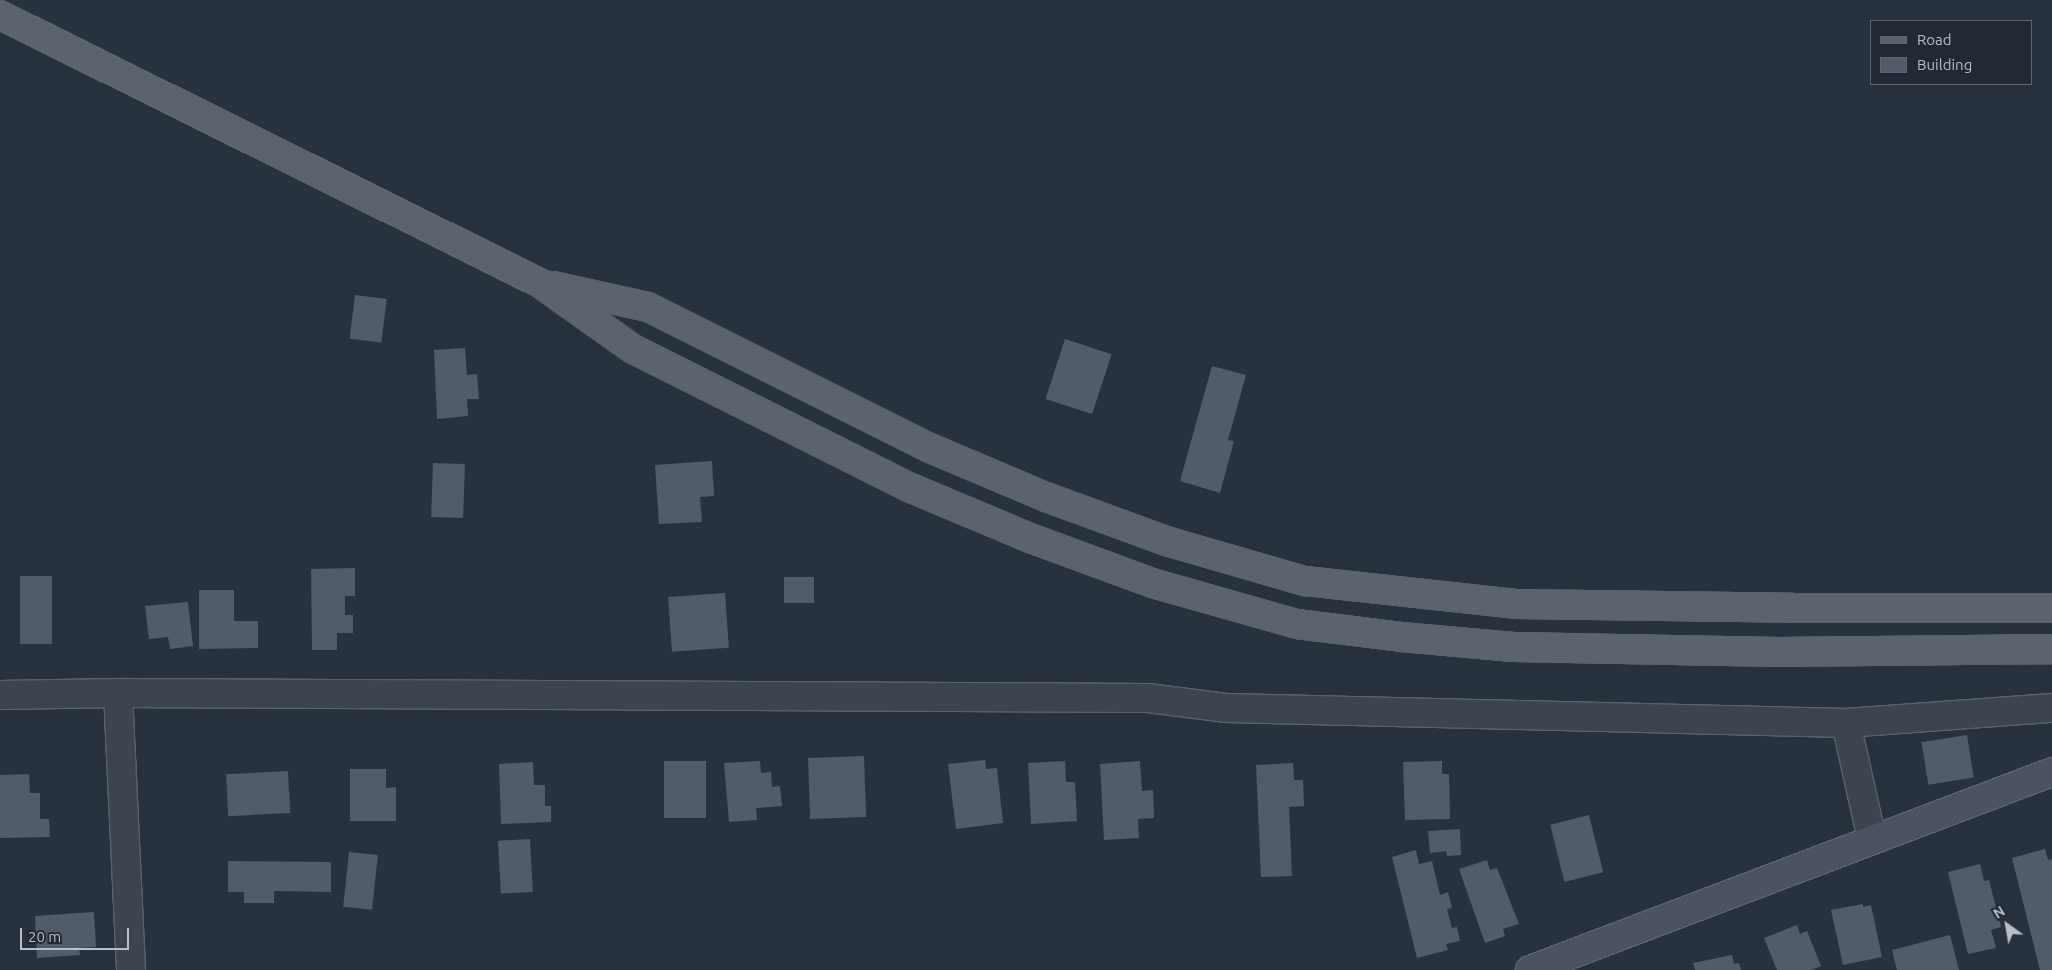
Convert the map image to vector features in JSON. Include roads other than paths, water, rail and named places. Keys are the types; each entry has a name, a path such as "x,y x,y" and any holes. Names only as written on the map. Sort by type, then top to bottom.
{"main road":[{"path":"0,14 540,283 633,349 911,488 1030,538 1152,583 1297,624 1401,637 1514,647 1780,652 2052,648"},
{"path":"540,283 648,307 930,448 1046,497 1166,541 1305,581 1516,604 1792,608 2052,608"}],"street":[{"path":"118,692 131,970"},
{"path":"0,695 118,692 1148,698 1227,708 1846,723 2052,708"},
{"path":"1846,723 1872,839"},
{"path":"1530,970 2052,772"}]}
